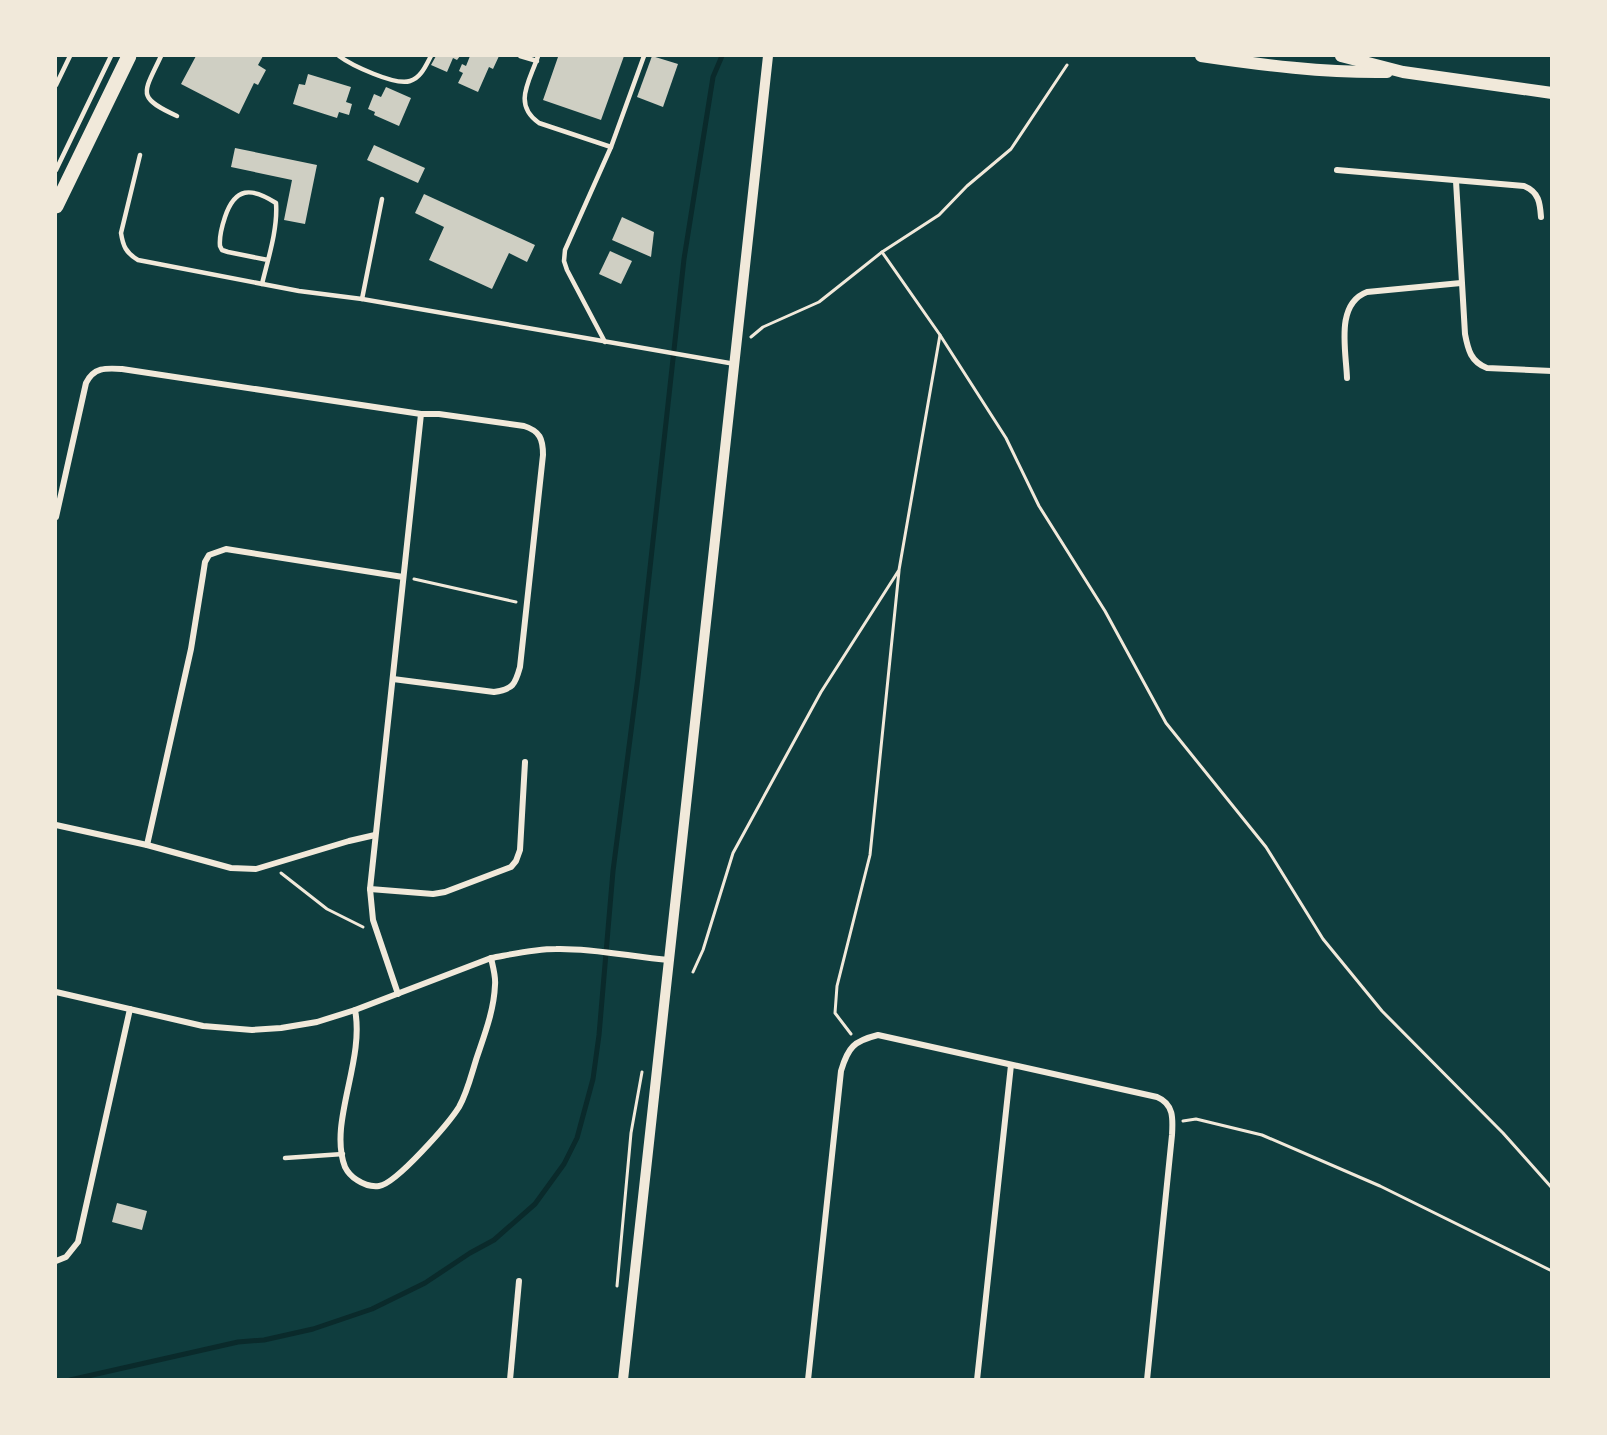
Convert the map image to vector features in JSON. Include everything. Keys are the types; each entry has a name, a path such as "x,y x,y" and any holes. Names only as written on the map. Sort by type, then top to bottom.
{"main road":[{"path":"56,206 129,56"},
{"path":"1201,56 1352,72 1403,72"},
{"path":"1341,56 1403,72 1551,93"},
{"path":"1519,88 1551,84"}],"street":[{"path":"623,1380 768,56"},
{"path":"1337,170 1456,182 1524,186 1535,193 1539,201 1541,217"},
{"path":"1456,182 1461,283 1467,346 1472,357 1479,365 1497,369 1551,371"},
{"path":"1347,378 1345,317 1354,299 1367,292 1461,283"},
{"path":"56,517 86,383 90,375 99,369 122,369 421,414 439,414 533,428 543,442 543,455 520,667 516,682 506,690 494,692 393,679"},
{"path":"398,994 377,932 371,908 370,889 421,414"},
{"path":"147,844 192,649 204,568 209,555 226,549 403,577"},
{"path":"370,889 433,894 445,892 511,867 520,850 525,762"},
{"path":"56,825 147,844 231,868 255,870 375,835"},
{"path":"56,992 203,1026 252,1030 317,1022 355,1010 491,958 541,949 581,950 669,960"},
{"path":"355,1010 358,1038 343,1114 342,1154 345,1167 351,1176 369,1185 380,1186 400,1174 459,1106 468,1086 491,1013 495,982 491,958"},
{"path":"56,1261 66,1257 78,1242 130,1010"},
{"path":"808,1380 841,1071 846,1055 857,1042 878,1035 1157,1096 1169,1105 1172,1122 1146,1380"},
{"path":"977,1380 1011,1065"},
{"path":"510,1380 519,1281"}],"lane":[{"path":"56,85 70,56"},
{"path":"56,170 111,56"},
{"path":"161,56 147,89 147,96 151,103 177,116"},
{"path":"339,56 347,62 400,82 410,81 419,76 431,56"},
{"path":"520,56 538,58 524,98 525,107 530,116 540,123 611,147"},
{"path":"605,342 564,261 566,250 611,147 644,56"},
{"path":"140,154 121,233 128,255 138,260 299,291 362,299 690,358 735,364"},
{"path":"262,284 268,260 277,212 276,203 259,195 243,193 236,196 229,203 220,246 222,250 228,252 268,260"},
{"path":"362,299 382,199"},
{"path":"285,1158 342,1154"}],"path":[{"path":"750,338 763,327 819,302 882,252 939,215 967,186 1011,149 1066,65"},
{"path":"882,252 940,335 1006,438 1039,506 1105,611 1166,723 1266,847 1323,939 1382,1011 1503,1133 1551,1188"},
{"path":"857,1042 835,1014 837,986 870,855 899,570 940,335"},
{"path":"693,972 703,950 733,853 821,692 899,570"},
{"path":"403,577 526,604"},
{"path":"270,866 327,909 366,929 377,932"},
{"path":"617,1286 631,1133 643,1063"},
{"path":"1172,1122 1196,1119 1262,1135 1380,1186 1551,1271"}],"building":[{"path":"196,56 263,56 258,65 266,70 258,85 254,83 239,114 181,84"},
{"path":"436,56 460,56 457,60 453,58 447,72 431,65"},
{"path":"470,56 499,56 493,69 489,67 478,92 458,83 463,73 459,71 462,64 466,66"},
{"path":"554,56 624,56 601,120 543,100 558,57"},
{"path":"652,56 678,64 663,107 637,97"},
{"path":"308,74 351,87 346,102 352,104 349,115 339,112 337,118 293,104 299,84 305,85"},
{"path":"386,87 411,98 399,126 374,115 375,112 368,109 374,94 381,97"},
{"path":"374,145 425,168 418,183 367,160"},
{"path":"235,148 317,165 305,224 284,220 292,180 231,167"},
{"path":"424,194 535,245 527,262 509,253 492,289 429,260 444,227 415,213"},
{"path":"622,217 654,232 651,257 612,240"},
{"path":"610,251 632,261 621,284 599,274"},
{"path":"117,1203 147,1211 142,1230 112,1222"}],"waterway":[{"path":"70,1380 238,1342 264,1340 313,1329 372,1309 425,1283 494,1240 535,1204 564,1164 577,1138 593,1079 599,1035 613,871 638,677 684,259 713,77 722,56"}]}
